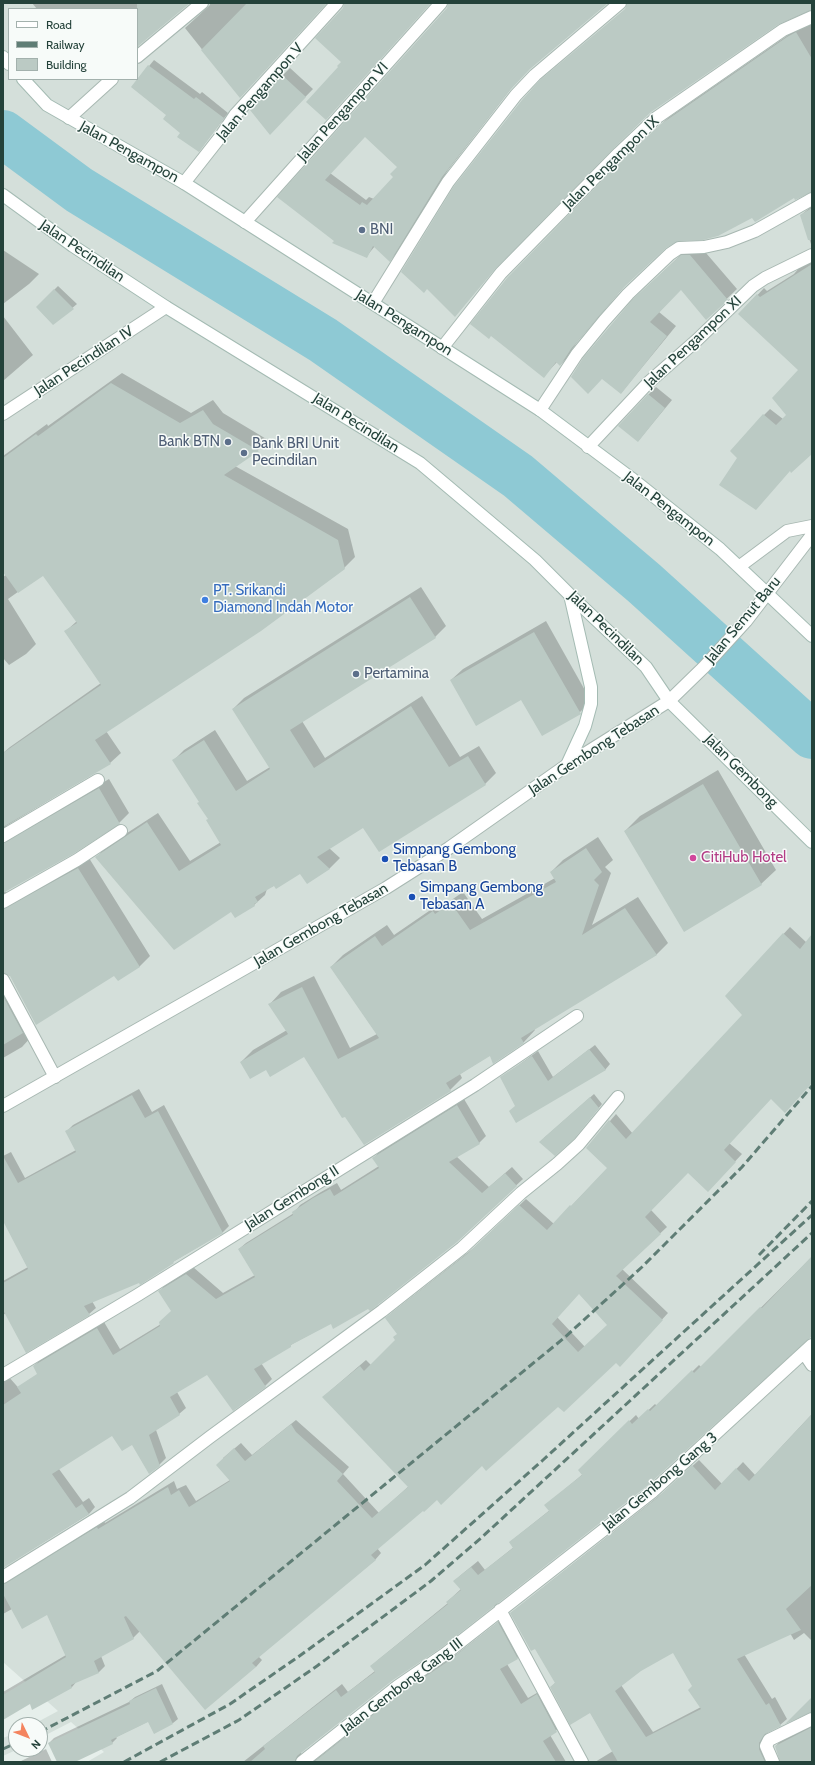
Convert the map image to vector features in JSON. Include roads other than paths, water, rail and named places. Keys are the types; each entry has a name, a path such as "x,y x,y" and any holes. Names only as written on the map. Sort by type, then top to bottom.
{"street":[{"path":"138,56 202,3"},
{"name":"Jalan Pengampon V","path":"184,183 221,136 235,115 337,3"},
{"name":"Jalan Pengampon VI","path":"245,222 441,3"},
{"path":"372,304 448,182 512,99 535,75 620,3"},
{"name":"Jalan Pengampon IX","path":"442,348 501,273 656,118 783,30 812,17"},
{"name":"Jalan Pengampon","path":"24,80 47,105 184,183 540,410 643,488 720,549 768,593"},
{"path":"68,118 111,80"},
{"name":"Jalan Pecindilan","path":"3,195 73,246 166,308 420,463 535,560 646,667 669,701"},
{"path":"540,410 577,354 604,321 628,294 670,254 678,248 704,247 727,242 755,231 812,199"},
{"name":"Jalan Pengampon XI","path":"588,447 649,382 697,340 753,286 770,275 812,255"},
{"name":"Jalan Pecindilan IV","path":"3,414 166,308"},
{"path":"740,566 787,531 812,526"},
{"name":"Jalan Semut Baru","path":"669,701 704,667 746,621 812,535"},
{"path":"768,593 812,636"},
{"path":"567,765 585,726 591,704 591,686 570,595"},
{"name":"Jalan Gembong Tebasan","path":"3,1106 386,888 449,848 567,765 669,701"},
{"name":"Jalan Gembong","path":"669,701 812,842"},
{"path":"3,836 98,780"},
{"path":"3,902 77,860 121,830"},
{"path":"3,980 55,1077"},
{"name":"Jalan Gembong II","path":"3,1375 136,1296 475,1085 577,1016"},
{"path":"3,1576 130,1498 395,1301 462,1248 521,1193 579,1144 618,1097"},
{"path":"808,1349 812,1365"},
{"name":"Jalan Gembong Gang 3","path":"500,1610 652,1492 808,1349"},
{"path":"500,1610 582,1762"},
{"name":"Jalan Gembong Gang III","path":"302,1762 398,1686 446,1654 500,1610"},
{"path":"774,1762 766,1746 769,1740 812,1719"}],"waterway":[{"path":"3,134 79,190 323,340 518,476 644,583 812,735"}],"railway":[{"path":"48,1728 157,1671 564,1338 642,1267 742,1167 812,1086"},
{"path":"759,1255 812,1201"},
{"path":"124,1762 230,1704 425,1565 543,1460 812,1215"},
{"path":"160,1762 239,1720 317,1666 431,1581 481,1538 812,1233"},
{"path":"3,1749 8,1747"}],"place":[{"name":"BNI","path":"362,230"},
{"name":"Bank BTN","path":"228,442"},
{"name":"Bank BRI Unit Pecindilan","path":"244,453"},
{"name":"PT. Srikandi Diamond Indah Motor","path":"205,600"},
{"name":"Pertamina","path":"356,674"},
{"name":"CitiHub Hotel","path":"693,858"},
{"name":"Simpang Gembong Tebasan B","path":"385,859"},
{"name":"Simpang Gembong Tebasan A","path":"412,897"}]}
